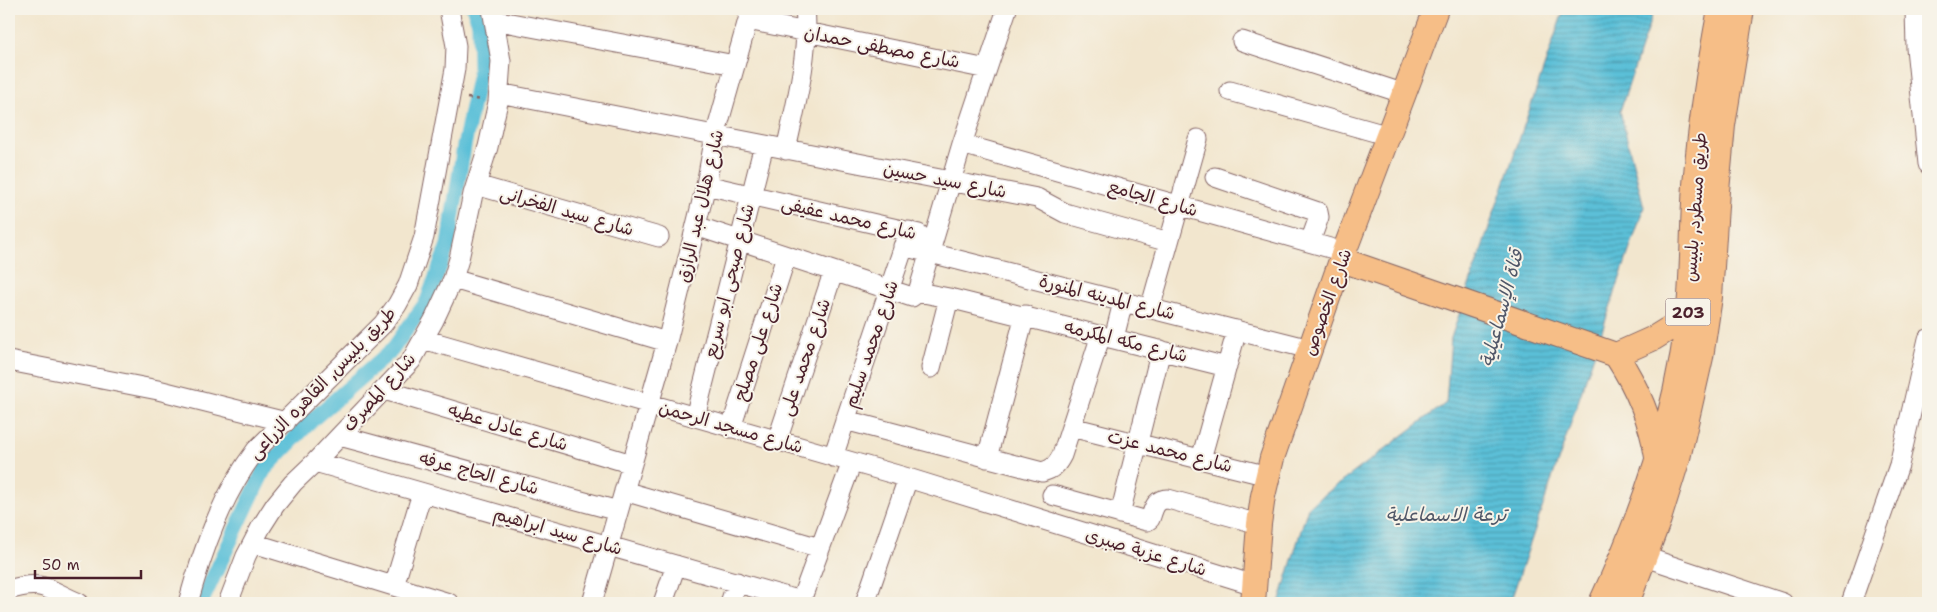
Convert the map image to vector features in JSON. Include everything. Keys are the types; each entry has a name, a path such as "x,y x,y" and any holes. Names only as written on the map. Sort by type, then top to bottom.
{"main road":[{"name":"شارع الخصوص","path":"1254,594 1259,524 1268,476 1282,427 1343,256 1436,9"},
{"name":"طريق مسطرد, بلبيس","path":"1601,603 1636,523 1657,462 1673,404 1688,317 1695,187 1701,122 1720,9"},
{"name":"طريق مسطرد, بلبيس","path":"1627,603 1645,557 1678,458 1701,357 1710,298 1723,125 1742,9"},
{"path":"1343,256 1374,272 1615,354 1640,395 1652,431 1657,462"},
{"path":"1615,354 1654,338 1688,317"}],"street":[{"name":"طريق بلبيس, القاهره الزراعى","path":"188,603 211,532 243,467 256,450 383,324 397,305 408,285 424,237 455,69 456,46 449,9"},
{"path":"786,150 798,92 805,32 805,9"},
{"path":"916,294 962,144 1007,9"},
{"path":"1915,9 1916,48 1928,164"},
{"path":"493,14 735,66"},
{"name":"شارع المصرف","path":"228,603 260,527 293,483 411,361 434,320 453,279 476,184 488,147 492,96 501,61 493,14"},
{"name":"شارع مصطفى حمدان","path":"749,14 805,32 987,69"},
{"name":"شارع هلال عبد الرازق","path":"592,603 667,342 706,185 715,136 749,14"},
{"path":"1242,41 1405,94"},
{"path":"1230,91 1389,136"},
{"path":"492,96 715,136"},
{"name":"شارع سيد حسين","path":"715,136 952,180 1037,198 1065,213 1169,242"},
{"path":"1150,308 1198,139"},
{"name":"شارع الجامع","path":"962,144 1310,242 1343,256"},
{"name":"شارع صبحى ابو سريع","path":"695,417 764,145"},
{"path":"1215,177 1318,212 1319,217 1310,242"},
{"name":"شارع سيد الفخرانى","path":"476,184 659,237"},
{"name":"شارع محمد عفيفى","path":"706,185 932,245"},
{"name":"شارع مكه المكرمه","path":"696,226 889,290 949,298 1227,367"},
{"name":"شارع محمد سليم","path":"833,457 906,239"},
{"name":"شارع المدينه المنورة","path":"932,245 1123,302 1310,349"},
{"name":"شارع على مصلح","path":"731,428 786,257"},
{"name":"شارع محمد على","path":"777,441 833,273"},
{"path":"453,279 667,342"},
{"path":"931,368 949,298"},
{"path":"845,420 1042,472 1054,468 1062,456 1071,427 1123,302"},
{"path":"987,458 1025,316"},
{"path":"1201,459 1237,330"},
{"name":"شارع مسجد الرحمن","path":"423,339 908,478 1038,518"},
{"path":"1851,603 1899,465 1928,343"},
{"path":"1120,514 1161,350"},
{"path":"9,361 158,390 286,422"},
{"name":"شارع عادل عطيه","path":"384,390 632,464"},
{"name":"شارع محمد عزت","path":"1071,427 1268,476"},
{"name":"شارع الحاج عرفه","path":"340,436 618,511"},
{"name":"شارع سيد ابراهيم","path":"315,462 800,602"},
{"path":"800,602 852,462"},
{"path":"865,603 908,478"},
{"path":"624,492 820,548"},
{"path":"394,586 422,493"},
{"path":"1052,495 1149,520 1156,503 1159,500 1168,499 1259,524"},
{"name":"شارع عزبة صبرى","path":"1038,518 1254,594"},
{"path":"253,543 450,603"},
{"path":"1645,557 1783,603"},
{"path":"663,603 676,565"},
{"path":"730,603 736,582"},
{"path":"9,590 26,584 36,584 79,603"}],"path":[{"path":"465,98 492,96"}],"water":[{"name":"ترعة الاسماعلية","path":"1564,9 1654,9 1620,111 1644,207 1510,603 1279,603 1308,507 1446,403 1451,338"}],"waterway":[{"path":"201,603 264,470 313,419 392,350 427,301 448,245 464,146 480,68 479,23 474,9"}],"water label":[{"name":"قناة الإسماعيلية","path":"1501,308"}]}
